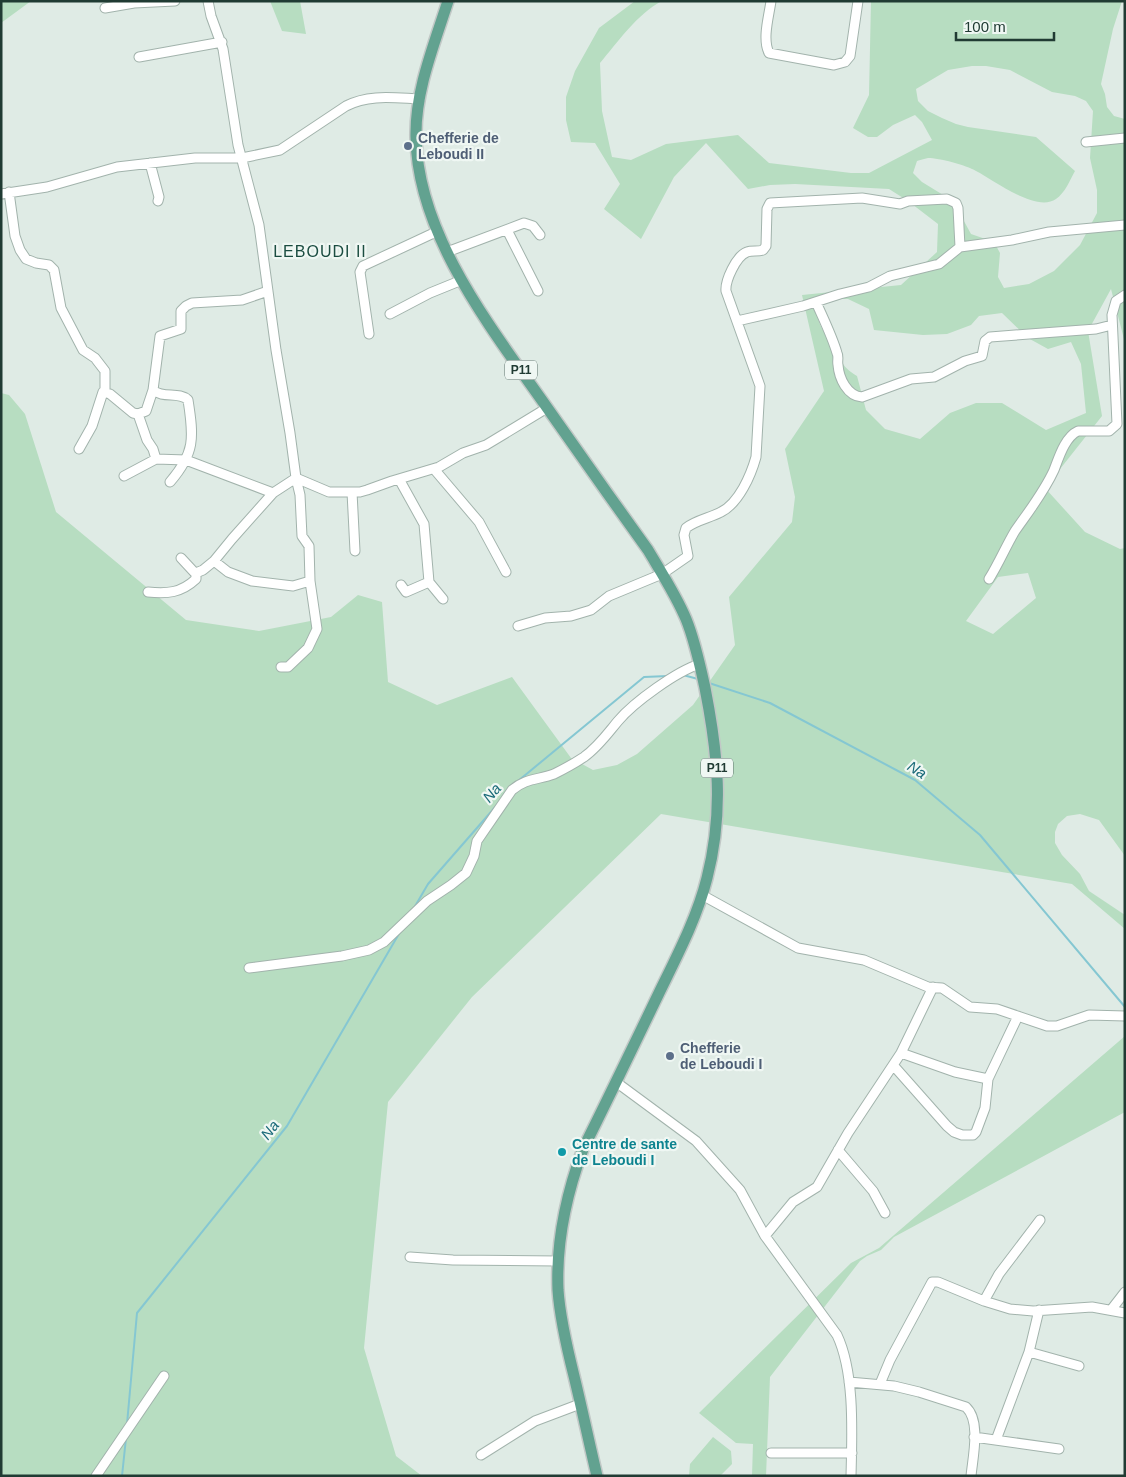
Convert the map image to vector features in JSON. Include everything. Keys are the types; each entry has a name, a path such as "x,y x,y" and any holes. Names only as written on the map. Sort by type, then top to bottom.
{"main road":[{"name":"P11","path":"448,1 430,56 420,99 416,138 418,162 424,188 438,231 447,252 480,311 648,550 686,618 700,664 715,752 719,801 711,860 702,895 684,940 583,1149 565,1204 558,1261 560,1316 597,1476"}],"street":[{"path":"105,8 134,3 175,1"},
{"path":"208,1 211,16 222,42 238,145 259,225 296,478 300,494 302,536 309,546 310,581 317,629 308,648 288,666 281,667"},
{"path":"772,1 766,46 769,53 834,65 845,62 850,56 858,1"},
{"path":"139,57 222,42"},
{"path":"79,449 92,426 99,402 105,391 105,371 95,358 83,350 61,308 54,270 49,265 26,259 20,250 5,193 35,190 100,171 150,163 195,158 242,158 280,150 357,100 375,98 420,99"},
{"path":"1086,142 1125,138"},
{"path":"150,163 159,197 158,201"},
{"path":"518,626 545,618 571,616 591,610 609,596 662,574 688,556 684,535 686,528 728,508 737,497 753,467 756,457 760,386 726,291 726,281 740,257 746,252 760,251 766,246 767,209 770,203 862,198 900,204 908,201 947,199 956,203 958,208 960,247"},
{"path":"447,252 524,223 529,223 540,235"},
{"path":"737,321 816,302 869,287 890,276 939,264 960,247 1012,240 1049,232 1125,225"},
{"path":"507,230 538,291"},
{"path":"369,334 360,272 363,266 438,231"},
{"path":"390,314 430,293 462,280"},
{"path":"105,391 133,413 138,414 146,411 153,390 160,336 181,329 181,311 186,306 192,303 242,300 268,291"},
{"path":"989,579 1014,533 1046,488 1063,447 1074,433 1109,431 1116,424 1113,307 1116,301 1125,294"},
{"path":"816,302 838,353 838,368 845,387 856,397 862,397 911,379 934,377 965,361 982,356 984,341 990,337 1096,329 1112,325"},
{"path":"153,390 164,395 183,396 188,400 192,445 186,460 170,482"},
{"path":"296,478 324,491 352,492 368,490 434,469 463,453 486,445 547,408"},
{"path":"138,414 146,440 153,449 156,459"},
{"path":"124,476 156,459 186,460 274,493"},
{"path":"434,469 479,522 506,572"},
{"path":"196,573 214,562 232,539 274,493 296,478"},
{"path":"398,479 424,524 429,582 443,598"},
{"path":"352,492 354,551"},
{"path":"148,592 166,594 188,587 196,579 196,573 181,558"},
{"path":"214,562 228,572 252,581 294,586 310,581"},
{"path":"401,585 406,592 429,582"},
{"path":"249,968 342,956 369,950 384,942 427,901 456,882 466,872 474,856 477,841 516,786 528,780 554,774 584,757 634,706 671,678 687,668 700,664"},
{"path":"702,895 798,948 864,960 928,987 942,988 966,1006 997,1008 1047,1026 1089,1014 1125,1016"},
{"path":"766,1236 793,1202 817,1187 838,1150 901,1053 933,987"},
{"path":"893,1065 947,1126 954,1132 962,1135 973,1135 976,1132 985,1108 988,1080 1018,1016"},
{"path":"901,1053 954,1072 988,1080"},
{"path":"616,1082 696,1140 740,1190 766,1236 837,1335 844,1350 849,1382 851,1476"},
{"path":"838,1150 873,1191 885,1213"},
{"path":"984,1301 999,1274 1040,1220"},
{"path":"410,1257 453,1260 558,1261"},
{"path":"880,1384 890,1360 930,1282 938,1282 984,1301 1010,1309 1039,1310 1082,1307 1125,1313"},
{"path":"1111,1310 1125,1292"},
{"path":"996,1440 1029,1352 1039,1310"},
{"path":"1029,1352 1079,1366"},
{"path":"96,1476 164,1376"},
{"path":"849,1382 894,1386 966,1407 974,1418 971,1476"},
{"path":"481,1455 535,1420 580,1404"},
{"path":"974,1437 1059,1449"},
{"path":"771,1453 852,1453"}],"green space":[{"path":"1,1 31,1 1,23"},
{"path":"270,1 300,1 306,34 282,31"},
{"path":"635,1 662,1 653,6 636,21 600,63 602,111 612,157 631,160 666,144 738,135 769,163 851,173 869,173 932,140 922,122 915,115 893,125 877,137 868,137 853,128 869,95 871,1 1122,1 1113,29 1101,84 1107,107 1114,116 1125,119 1125,343 1111,289 1088,331 1102,416 1045,488 1085,532 1120,549 1125,548 1125,856 1099,820 1080,814 1067,816 1058,824 1055,832 1055,843 1062,855 1080,874 1089,891 1125,915 1125,929 1072,884 661,814 472,997 388,1102 364,1348 396,1456 422,1476 1,1476 1,393 9,395 25,414 56,512 186,620 259,631 331,617 358,595 382,602 388,682 437,705 512,677 571,758 593,770 617,765 637,754 693,705 735,645 729,597 792,522 795,497 785,449 824,391 802,295 901,285 937,252 938,224 889,189 795,184 770,185 748,189 706,143 674,177 641,239 604,209 620,184 595,143 571,142 566,120 566,97 575,71 599,28","holes":["972,66 1010,70 1052,92 1075,96 1086,101 1093,111 1090,158 1097,190 1097,213 1080,245 1054,271 1029,284 1004,288 998,277 1000,253 994,242 971,234 953,201 922,182 913,173 917,161 928,158 959,164 972,169 1015,194 1038,202 1048,202 1056,199 1069,182 1075,171 1036,137 956,124 928,111 918,101 916,89 948,70","824,299 848,299 869,309 874,330 923,335 947,334 971,325 979,316 1002,313 1028,338 1048,349 1071,342 1081,364 1086,413 1046,430 1002,403 976,403 950,413 920,439 885,429 866,410 857,376 843,364 821,327 816,302","1028,573 1036,598 993,634 966,621 998,577"]},
{"path":"1125,1036 1125,1112 894,1237 881,1250 860,1261 770,1377 766,1476 752,1476 753,1444 736,1443 699,1413 851,1263 879,1248"},
{"path":"713,1437 731,1451 732,1464 720,1476 689,1476 690,1464"}],"waterway":[{"name":"Na","path":"683,675 698,679"},
{"name":"Na","path":"518,781 644,677 668,676"},
{"name":"Na","path":"709,683 770,703 915,780 980,835 1125,1007"},
{"name":"Na","path":"414,908 428,884 497,805"},
{"name":"Na","path":"127,1424 137,1313 287,1126 400,932"},
{"name":"Na","path":"122,1476 126,1438"}],"place":[{"name":"Chefferie de Leboudi II","path":"408,146"},
{"name":"Chefferie de Leboudi I","path":"670,1056"},
{"name":"Centre de sante de Leboudi I","path":"562,1152"}],"district":[{"name":"LEBOUDI II","path":"320,251"}]}
